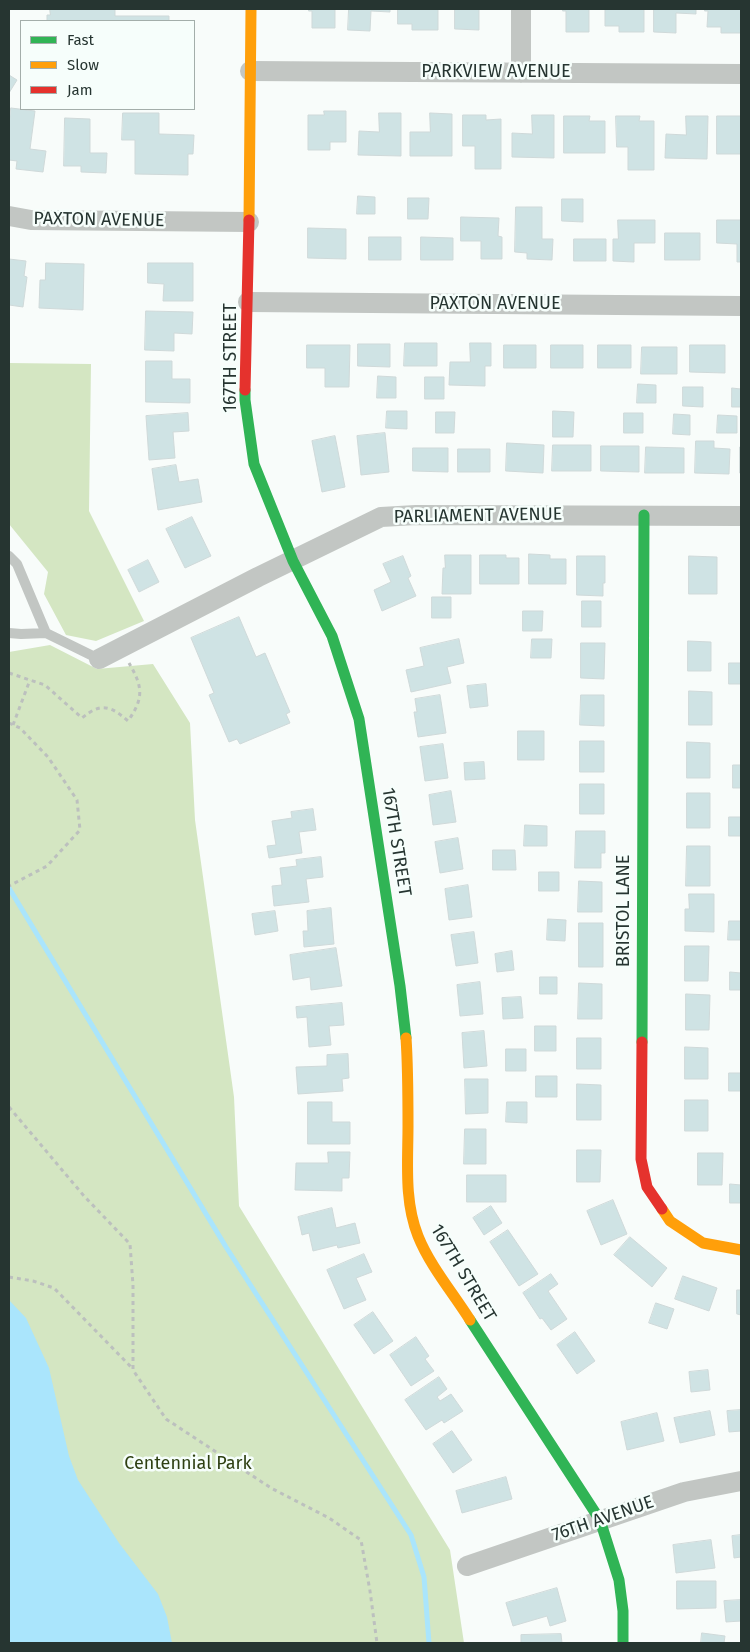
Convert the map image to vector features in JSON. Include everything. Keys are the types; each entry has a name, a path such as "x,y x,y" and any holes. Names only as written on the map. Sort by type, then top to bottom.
{"street":[{"name":"167TH STREET","path":"251,9 245,400 254,464 293,561 332,636 359,719 400,986 405,1031 408,1088 407,1172 411,1214 418,1236 431,1260 600,1520 614,1556 620,1584 624,1609 623,1643"},
{"path":"521,9 521,73"},
{"name":"PARKVIEW AVENUE","path":"250,71 741,74"},
{"name":"PAXTON AVENUE","path":"9,216 31,220 249,222"},
{"name":"PAXTON AVENUE","path":"248,302 741,306"},
{"name":"PARLIAMENT AVENUE","path":"100,659 250,581 381,517 416,515 741,516"},
{"name":"BRISTOL LANE","path":"644,515 641,1159 646,1187 670,1221 703,1243 741,1250"},
{"name":"76TH AVENUE","path":"467,1566 684,1492 741,1481"}],"lane":[{"path":"9,556 17,564 46,633"},
{"path":"9,633 46,633 100,659"}],"path":[{"path":"9,673 45,685 82,718 93,709 104,707 118,712 128,721 138,708 140,699 137,679 127,659"},
{"path":"13,725 30,680"},
{"path":"9,723 20,728 48,757 77,800 80,830 47,866 9,886"},
{"path":"9,1107 84,1196 130,1244 133,1286 133,1370"},
{"path":"9,1277 33,1281 54,1288 133,1370 166,1420 271,1488 329,1518 361,1540 370,1591 376,1643"}],"green space":[{"path":"9,363 91,364 89,511 144,621 96,641 66,635 44,594 48,572 9,524"},
{"name":"Centennial Park","path":"50,645 97,669 153,664 190,723 195,820 234,1097 239,1206 450,1550 464,1643 9,1643 9,652"}],"water":[{"path":"9,1300 26,1318 49,1368 69,1456 78,1480 119,1543 158,1594 167,1617 172,1643 9,1643"}],"building":[{"path":"50,9 115,9 115,16 169,16 169,20 47,20 47,15 50,15"},
{"path":"309,9 335,9 335,28 312,28 312,11 309,11"},
{"path":"349,9 390,9 390,12 371,11 370,31 348,30"},
{"path":"398,9 438,9 438,30 412,30 412,24 398,24"},
{"path":"455,9 479,9 479,30 455,29"},
{"path":"563,9 589,9 589,32 566,32 566,11 563,11"},
{"path":"605,9 644,9 644,32 619,32 619,26 605,26"},
{"path":"654,9 696,9 696,14 676,13 676,33 654,32"},
{"path":"705,9 741,9 741,33 721,33 721,27 707,27 708,11 705,11"},
{"path":"9,75 17,80 9,93"},
{"path":"11,108 35,111 30,149 46,151 43,172 16,169 17,161 9,160"},
{"path":"324,111 346,111 346,142 330,142 330,150 308,150 308,115 324,115"},
{"path":"123,113 159,113 159,134 194,135 193,154 188,154 188,175 135,174 135,140 122,140"},
{"path":"379,113 401,113 401,156 358,155 359,131 379,132"},
{"path":"430,113 452,114 452,156 410,156 410,132 430,132"},
{"path":"463,115 486,115 486,120 501,119 501,169 475,169 475,146 463,146"},
{"path":"532,115 554,115 554,158 512,157 512,133 532,134"},
{"path":"564,116 590,116 589,121 605,121 605,153 564,153"},
{"path":"616,116 640,116 639,121 654,121 654,170 628,170 628,147 617,147"},
{"path":"686,116 708,116 707,159 665,158 666,134 686,135"},
{"path":"717,116 741,116 741,154 717,154"},
{"path":"65,118 90,119 90,153 107,153 106,173 81,172 81,166 64,166"},
{"path":"358,196 375,197 375,214 357,214"},
{"path":"408,198 429,198 428,219 408,219"},
{"path":"562,199 583,199 583,222 562,221"},
{"path":"516,207 542,207 542,239 553,239 552,260 527,259 527,253 515,252"},
{"path":"461,217 499,218 498,236 502,237 502,259 481,259 481,241 461,241"},
{"path":"618,220 655,220 655,243 634,243 634,262 613,261 613,239 618,239"},
{"path":"717,220 741,220 741,262 737,262 737,244 717,243"},
{"path":"308,228 346,229 346,259 308,258"},
{"path":"665,233 700,233 700,260 665,260"},
{"path":"369,237 401,237 401,260 369,260"},
{"path":"421,237 453,238 453,260 421,260"},
{"path":"574,239 606,239 606,261 574,261"},
{"path":"9,259 26,261 24,276 27,277 23,307 9,305"},
{"path":"46,263 84,264 83,310 39,308 40,280 45,280"},
{"path":"148,263 193,263 193,301 163,301 164,284 148,283"},
{"path":"146,311 193,312 192,334 174,333 174,351 145,350"},
{"path":"405,343 437,343 437,366 404,366"},
{"path":"470,343 491,343 491,366 485,366 485,386 449,385 450,362 470,362"},
{"path":"358,344 390,344 390,367 358,366"},
{"path":"307,345 350,345 349,387 325,387 325,368 307,368"},
{"path":"504,345 536,345 536,368 504,368"},
{"path":"551,345 583,345 583,368 551,368"},
{"path":"598,345 631,345 631,368 598,368"},
{"path":"690,345 725,345 725,373 690,372"},
{"path":"642,347 677,347 677,374 641,374"},
{"path":"146,361 172,361 172,379 190,379 190,403 146,402"},
{"path":"378,376 396,377 396,398 377,398"},
{"path":"425,377 444,377 444,399 425,399"},
{"path":"638,384 656,385 656,403 637,403"},
{"path":"683,387 703,387 703,407 683,406"},
{"path":"732,388 741,389 741,407 732,407"},
{"path":"387,411 407,411 407,429 386,428"},
{"path":"553,411 574,412 573,437 553,437"},
{"path":"436,412 455,412 454,433 436,433"},
{"path":"188,413 189,431 173,432 175,458 149,460 146,416"},
{"path":"624,413 643,413 643,433 624,433"},
{"path":"674,414 690,415 690,435 673,434"},
{"path":"718,415 737,416 737,433 717,433"},
{"path":"385,433 389,472 361,475 357,436"},
{"path":"335,436 345,487 322,492 312,441"},
{"path":"696,441 714,441 714,448 730,449 729,474 695,473"},
{"path":"507,443 544,445 543,473 506,471"},
{"path":"553,445 591,445 591,471 552,471"},
{"path":"601,446 639,446 639,472 601,471"},
{"path":"646,447 684,448 684,473 645,473"},
{"path":"741,447 741,473 740,473"},
{"path":"413,448 448,448 448,472 413,471"},
{"path":"458,449 490,449 490,472 458,472"},
{"path":"176,465 179,482 198,479 202,502 158,510 152,469"},
{"path":"192,517 211,556 185,568 166,529"},
{"path":"529,554 550,555 550,559 566,559 566,584 529,584"},
{"path":"445,555 471,555 471,594 442,594"},
{"path":"480,555 506,555 506,558 519,558 519,584 480,584"},
{"path":"403,556 411,576 408,578 416,596 382,611 374,590 391,582 383,564"},
{"path":"577,556 605,556 603,596 577,595"},
{"path":"689,556 717,557 717,594 689,594"},
{"path":"148,560 159,582 139,592 128,570"},
{"path":"432,597 451,597 451,618 432,618"},
{"path":"582,601 601,601 601,627 582,627"},
{"path":"523,611 543,611 542,631 523,631"},
{"path":"239,617 256,657 265,653 290,712 286,714 290,723 240,744 237,739 229,742 209,695 214,693 191,638"},
{"path":"459,639 464,663 447,667 451,683 411,692 406,670 424,666 420,648"},
{"path":"532,639 552,639 551,658 531,658"},
{"path":"688,641 711,642 711,671 688,671"},
{"path":"581,643 605,643 604,679 581,678"},
{"path":"729,663 741,663 741,684 729,684"},
{"path":"486,684 488,706 470,708 467,686"},
{"path":"689,691 712,692 712,725 689,725"},
{"path":"440,695 446,733 418,737 414,712 417,712 415,699"},
{"path":"581,695 604,695 604,726 580,725"},
{"path":"518,731 544,731 544,760 518,760"},
{"path":"580,741 604,741 604,772 580,772"},
{"path":"687,742 710,743 710,778 687,778"},
{"path":"443,744 448,778 425,781 420,747"},
{"path":"484,762 485,779 465,780 464,763"},
{"path":"733,765 741,765 741,788 733,788"},
{"path":"580,784 604,784 604,814 580,814"},
{"path":"451,791 456,822 433,825 429,795"},
{"path":"687,793 710,793 710,828 687,828"},
{"path":"313,809 316,830 299,832 302,853 269,858 267,846 276,845 272,821 292,818 291,812"},
{"path":"729,817 741,817 741,836 729,836"},
{"path":"525,825 547,826 547,846 524,846"},
{"path":"576,831 605,831 605,853 601,853 601,868 575,868"},
{"path":"458,838 463,869 440,873 435,842"},
{"path":"687,846 710,846 710,886 686,886"},
{"path":"493,850 515,850 516,870 493,870"},
{"path":"321,857 323,877 306,879 309,902 274,906 272,886 282,885 280,868 297,866 296,860"},
{"path":"539,872 559,872 559,891 539,891"},
{"path":"579,881 602,882 602,912 578,912"},
{"path":"468,885 472,917 449,920 445,889"},
{"path":"689,894 714,894 714,932 685,931 685,909 689,909"},
{"path":"331,908 334,944 304,947 303,931 308,931 307,911"},
{"path":"275,911 278,931 255,935 252,914"},
{"path":"548,919 566,920 565,941 547,940"},
{"path":"729,921 741,921 741,940 728,940"},
{"path":"579,923 603,923 603,967 579,967"},
{"path":"474,932 478,963 456,966 451,935"},
{"path":"685,946 709,946 708,981 685,981"},
{"path":"336,948 342,986 311,990 310,977 293,980 290,955"},
{"path":"512,951 514,970 497,972 495,954"},
{"path":"730,972 741,973 741,990 730,990"},
{"path":"540,977 557,977 557,994 540,994"},
{"path":"480,982 483,1014 460,1016 457,985"},
{"path":"579,983 602,984 602,1019 578,1019"},
{"path":"686,994 710,995 709,1030 686,1030"},
{"path":"521,997 523,1018 503,1019 502,998"},
{"path":"342,1003 344,1025 329,1026 331,1045 309,1047 307,1017 297,1018 296,1007"},
{"path":"535,1026 556,1026 556,1051 535,1051"},
{"path":"484,1031 487,1066 464,1068 462,1033"},
{"path":"577,1038 601,1038 601,1069 577,1069"},
{"path":"685,1047 708,1048 708,1079 685,1079"},
{"path":"506,1049 526,1049 526,1071 506,1071"},
{"path":"348,1054 349,1078 342,1079 343,1091 298,1094 296,1067 327,1066 327,1055"},
{"path":"729,1073 741,1073 741,1091 729,1091"},
{"path":"536,1076 557,1076 557,1097 536,1097"},
{"path":"465,1079 488,1079 488,1113 466,1114"},
{"path":"577,1084 601,1085 601,1120 577,1120"},
{"path":"685,1100 708,1100 708,1131 685,1131"},
{"path":"308,1102 332,1102 332,1122 350,1122 350,1144 308,1144"},
{"path":"507,1102 527,1102 527,1123 506,1122"},
{"path":"465,1129 486,1129 486,1164 464,1164"},
{"path":"577,1150 601,1150 600,1182 577,1182"},
{"path":"328,1152 350,1152 349,1178 342,1178 342,1191 295,1190 296,1163 328,1163"},
{"path":"698,1153 723,1153 722,1185 698,1185"},
{"path":"467,1175 506,1175 506,1202 467,1202"},
{"path":"730,1184 741,1185 741,1203 730,1203"},
{"path":"613,1200 627,1234 601,1245 587,1211"},
{"path":"491,1206 502,1223 484,1235 473,1218"},
{"path":"332,1208 336,1228 355,1223 360,1243 338,1248 337,1245 313,1251 309,1233 302,1235 298,1217"},
{"path":"508,1230 538,1274 519,1286 490,1242"},
{"path":"630,1237 667,1268 652,1287 614,1255"},
{"path":"364,1254 372,1272 356,1278 366,1300 344,1309 327,1270"},
{"path":"551,1274 558,1284 548,1291 567,1319 551,1330 542,1318 540,1319 523,1293"},
{"path":"683,1276 717,1288 709,1311 675,1299"},
{"path":"737,1290 741,1290 741,1315 737,1314"},
{"path":"656,1303 674,1309 667,1329 649,1323"},
{"path":"373,1312 393,1341 374,1354 354,1325"},
{"path":"575,1332 595,1361 577,1374 557,1345"},
{"path":"416,1337 429,1356 425,1359 434,1371 411,1386 390,1355"},
{"path":"708,1370 710,1390 691,1392 689,1372"},
{"path":"439,1377 447,1389 437,1397 440,1401 451,1394 463,1411 444,1423 442,1420 426,1430 405,1400"},
{"path":"741,1410 741,1431 729,1432 727,1411"},
{"path":"710,1411 715,1435 680,1443 674,1418"},
{"path":"657,1413 664,1441 627,1450 621,1422"},
{"path":"452,1431 472,1460 453,1473 433,1444"},
{"path":"506,1477 512,1499 462,1513 456,1491"},
{"path":"741,1535 741,1557 734,1558 732,1536"},
{"path":"711,1540 715,1568 676,1573 673,1545"},
{"path":"677,1581 716,1581 716,1608 677,1609"},
{"path":"557,1588 566,1621 550,1626 547,1616 513,1626 506,1603"},
{"path":"741,1600 741,1621 726,1622 724,1601"},
{"path":"702,1633 725,1636 724,1643 701,1643"},
{"path":"561,1634 562,1643 521,1643 521,1635"}],"waterway":[{"path":"9,888 226,1247 411,1535 424,1577 429,1643"}],"traffic: fast":[{"path":"245,390 254,464 293,561 332,636 359,719 400,986 406,1038"},
{"path":"642,1042 644,515"},
{"path":"470,1320 600,1520 619,1580 623,1611 623,1643"}],"traffic: slow":[{"path":"249,220 251,9"},
{"path":"406,1038 408,1181 414,1223 429,1258 470,1320"},
{"path":"662,1209 670,1221 703,1243 741,1250"}],"traffic: jam":[{"path":"245,390 249,220"},
{"path":"642,1042 641,1159 647,1187 662,1209"}]}
